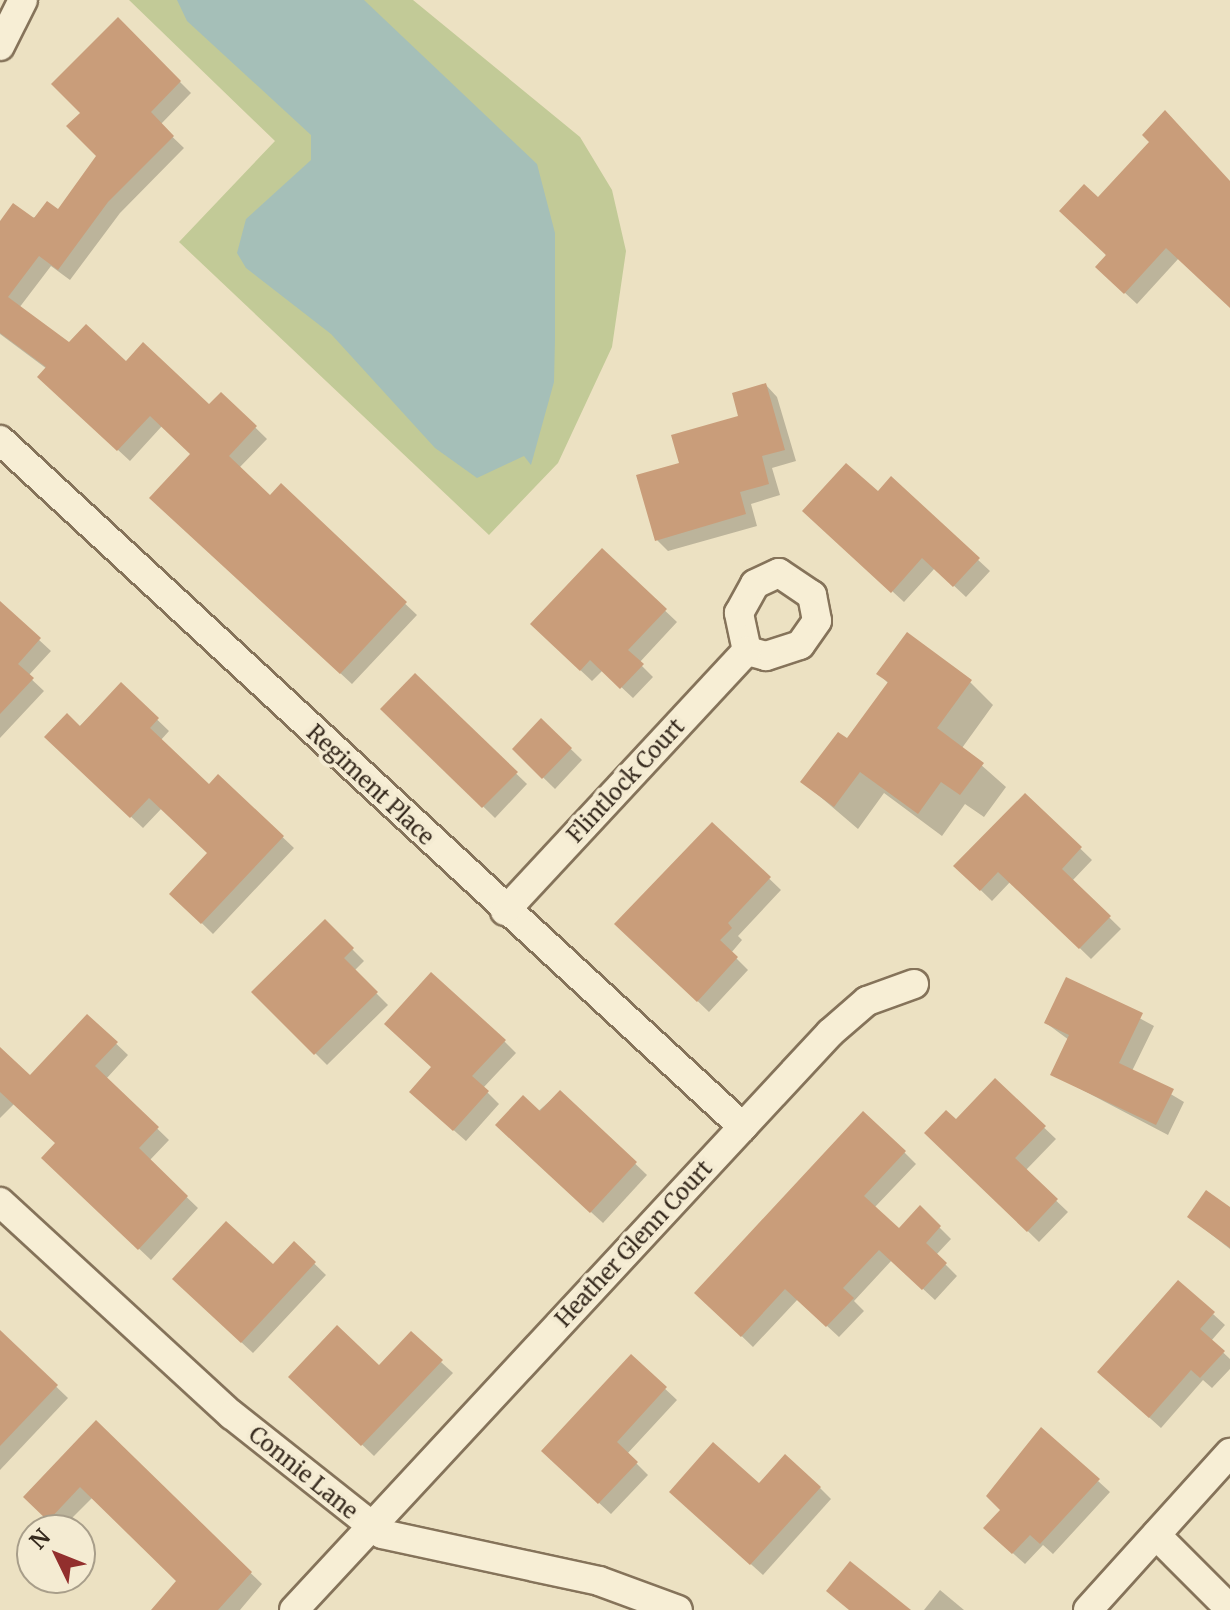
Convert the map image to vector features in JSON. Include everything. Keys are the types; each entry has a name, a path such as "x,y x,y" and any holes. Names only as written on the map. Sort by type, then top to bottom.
{"street":[{"path":"0,46 23,0"},
{"name":"Regiment Place","path":"0,440 505,911 743,1127"},
{"name":"Flintlock Court","path":"505,911 747,651"},
{"name":"Heather Glenn Court","path":"294,1610 743,1127 867,1001 914,984"},
{"name":"Connie Lane","path":"0,1202 232,1415 369,1526 415,1544 611,1584 678,1610"},
{"path":"1088,1610 1230,1453"},
{"path":"1156,1535 1230,1609"}],"green space":[{"path":"129,0 413,0 580,137 612,190 626,251 612,347 558,463 489,535 179,242 275,141"}],"water":[{"path":"177,0 364,0 537,164 555,233 555,339 554,382 531,465 524,456 477,478 435,448 331,334 246,268 237,253 246,219 311,160 311,135 187,21"}],"building":[{"path":"118,17 181,81 151,112 174,136 108,202 58,270 39,256 8,297 69,342 86,324 126,361 143,342 209,404 221,392 257,426 229,456 270,495 281,483 407,602 340,674 149,498 190,454 150,416 117,451 37,377 46,367 0,333 0,221 13,203 34,218 47,201 58,209 96,156 66,126 80,113 51,84"},
{"path":"1165,110 1230,181 1230,308 1166,248 1124,294 1095,267 1106,255 1059,211 1084,184 1098,197 1149,142 1142,135"},
{"path":"766,383 785,450 762,456 769,484 740,492 746,514 655,541 636,475 679,463 671,435 738,416 732,393"},
{"path":"846,463 878,491 891,476 980,558 953,587 922,558 891,593 802,511"},
{"path":"602,548 667,609 628,650 644,664 620,689 590,660 580,671 530,624"},
{"path":"0,601 41,638 18,664 34,678 0,714"},
{"path":"907,632 972,680 937,728 984,763 960,795 941,782 918,814 860,772 834,807 800,782 838,732 847,738 888,682 876,674"},
{"path":"415,673 518,772 482,808 380,709"},
{"path":"121,682 159,718 150,728 209,784 218,774 284,836 201,924 169,894 207,853 149,798 130,818 44,737 67,713 80,726"},
{"path":"541,718 572,748 542,779 512,749"},
{"path":"1025,793 1082,847 1062,869 1111,916 1079,949 998,872 980,891 953,866"},
{"path":"712,822 771,877 728,923 732,928 720,940 738,957 697,1002 614,924"},
{"path":"325,919 354,948 344,958 378,992 314,1055 251,992"},
{"path":"431,972 506,1040 472,1076 489,1091 453,1131 409,1092 431,1067 384,1024"},
{"path":"1066,977 1143,1013 1119,1063 1174,1089 1156,1125 1050,1075 1069,1035 1044,1023"},
{"path":"87,1014 118,1042 95,1066 159,1127 139,1148 188,1196 138,1250 41,1158 55,1143 0,1092 0,1047 30,1075"},
{"path":"995,1078 1046,1126 1015,1158 1058,1199 1027,1232 924,1133 946,1110 956,1119"},
{"path":"560,1090 637,1162 590,1213 495,1125 523,1095 540,1111"},
{"path":"863,1111 906,1151 864,1196 899,1228 920,1205 941,1226 926,1243 947,1263 922,1290 879,1250 843,1288 854,1298 826,1327 785,1289 741,1337 694,1293"},
{"path":"1206,1190 1230,1207 1230,1248 1187,1217"},
{"path":"226,1221 273,1264 294,1241 316,1262 241,1343 172,1279"},
{"path":"1178,1280 1215,1312 1200,1329 1225,1351 1200,1378 1191,1370 1149,1418 1097,1372"},
{"path":"337,1325 379,1365 411,1331 443,1360 361,1446 288,1377"},
{"path":"0,1330 58,1385 0,1446"},
{"path":"631,1354 667,1387 617,1442 638,1462 598,1504 541,1451"},
{"path":"96,1420 252,1572 218,1610 151,1610 176,1581 80,1487 55,1514 41,1514 23,1497"},
{"path":"1041,1427 1100,1479 1040,1544 1030,1535 1012,1554 983,1528 1000,1510 986,1496"},
{"path":"713,1442 759,1483 785,1454 821,1487 750,1565 669,1492"},
{"path":"850,1561 911,1610 849,1610 826,1591"}]}
